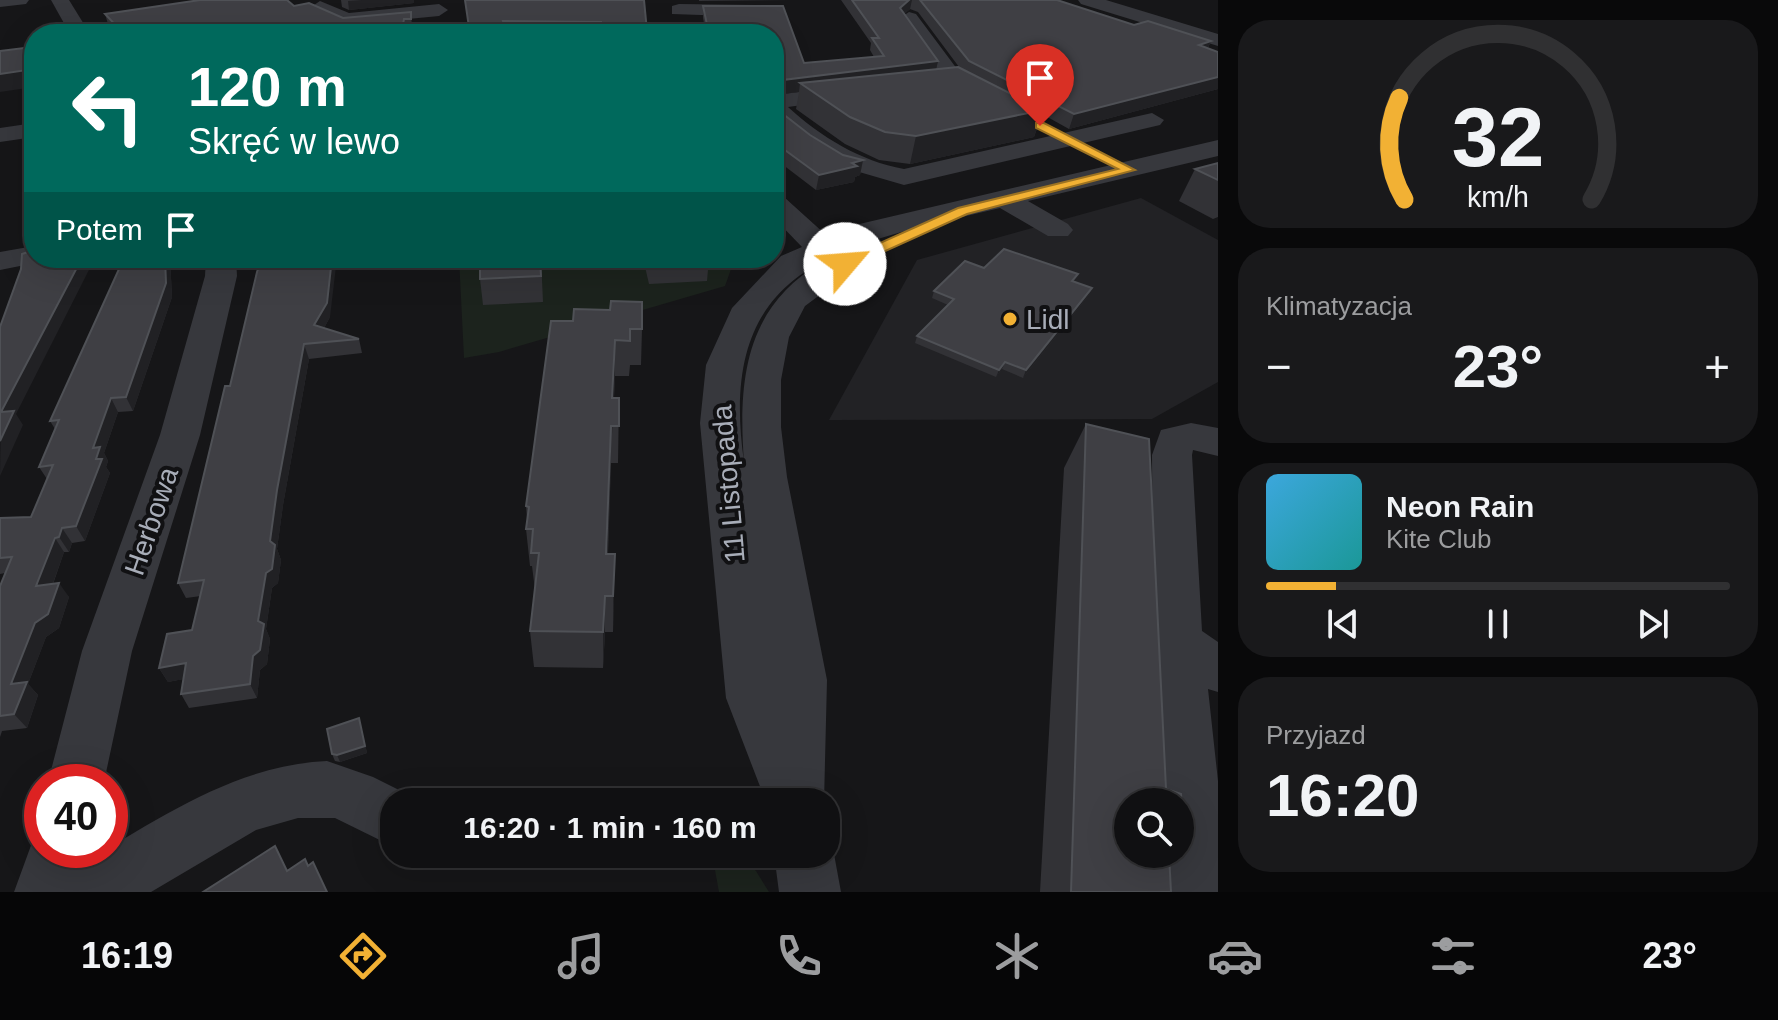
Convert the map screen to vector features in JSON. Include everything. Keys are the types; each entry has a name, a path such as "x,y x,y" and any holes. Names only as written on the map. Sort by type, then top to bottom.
{"street":[{"path":"0,2 20,0"},
{"path":"60,0 73,24"},
{"path":"1087,0 1218,40"},
{"path":"320,7 346,19 439,5"},
{"path":"678,5 778,11"},
{"path":"909,18 955,82 1012,111"},
{"path":"0,59 24,55"},
{"path":"924,85 955,82"},
{"path":"784,100 877,90"},
{"path":"784,114 827,147 878,174 904,177 1152,120"},
{"path":"1040,126 1129,170"},
{"path":"0,135 24,131"},
{"name":"11 Listopada","path":"784,236 839,249 962,211 1218,148"},
{"path":"1006,200 1058,230"},
{"path":"784,236 839,249"},
{"name":"11 Listopada","path":"797,788 801,668 760,432 761,375 770,340 792,301 839,249"},
{"path":"0,261 24,257"},
{"name":"Herbowa","path":"80,764 107,651 180,435 221,268"},
{"name":"11 Listopada","path":"764,268 724,365 719,423 752,698 790,788"},
{"path":"1199,892 1178,641 1175,439 1191,436 1218,442"},
{"path":"1178,641 1218,670"},
{"path":"94,892 215,821 270,795 328,789 380,812"},
{"path":"45,892 52,868"},
{"path":"806,868 810,892"}],"shaded area":[{"path":"1141,198 1218,240 1218,382 1152,419 829,420 917,260"},
{"path":"460,268 731,268 725,286 499,352 464,358"},
{"path":"715,868 753,868 769,892 719,892"}],"building":[{"path":"200,0 287,0 294,6 309,3 343,18 411,12 411,19 404,19 403,24 114,24 105,14"},
{"path":"465,0 644,0 646,24 503,21 504,24 469,24"},
{"path":"852,0 909,0 900,8 938,61 784,80 784,24 707,24 703,6 783,6 804,63 884,56 872,38 879,38"},
{"path":"920,0 1057,0 1134,25 1148,21 1211,41 1199,45 1218,52 1218,77 1074,114 969,61"},
{"path":"24,48 24,70 0,74 0,51"},
{"path":"958,67 1043,110 916,136 885,132 850,117 800,83"},
{"path":"784,115 843,155 863,160 852,163 857,166 819,175 784,149"},
{"path":"1218,163 1218,180 1195,169"},
{"name":"Lidl","path":"1004,249 1078,274 1072,281 1092,288 1026,370 1005,362 999,370 917,336 954,299 934,291 965,261 984,268"},
{"path":"22,254 24,268 77,268 1,412 14,411 0,441 0,327 21,269"},
{"path":"119,268 165,268 166,283 126,397 111,398 93,448 100,447 96,459 102,459 76,526 62,528 59,537 55,538 36,586 59,583 48,614 35,623 11,684 27,682 14,714 0,716 0,586 12,557 0,558 0,518 31,517 53,465 39,467 59,420 50,421"},
{"path":"258,268 331,268 327,303 314,325 359,339 304,344 277,490 270,541 275,545 272,569 266,573 258,621 264,624 260,650 253,656 250,684 181,694 186,663 159,668 167,634 192,630 204,580 178,583 225,386 230,386"},
{"path":"480,268 541,268 541,276 480,279"},
{"path":"611,301 642,302 642,329 630,329 630,341 615,340 612,398 619,398 619,426 611,426 606,554 615,554 613,596 605,596 603,632 530,631 539,553 531,553 533,529 526,529 529,507 526,506 551,321 573,321 574,309 610,310"},
{"path":"1086,424 1149,439 1166,788 1114,788 1114,868 1170,868 1171,892 1071,892"},
{"path":"359,718 365,746 332,754 327,729"},
{"path":"275,846 287,871 305,859 308,866 313,862 327,892 203,892"}],"place":[{"name":"Lidl","path":"1010,319"}],"route":[{"path":"845,264 878,246 962,211 1129,170 1040,126"}]}
